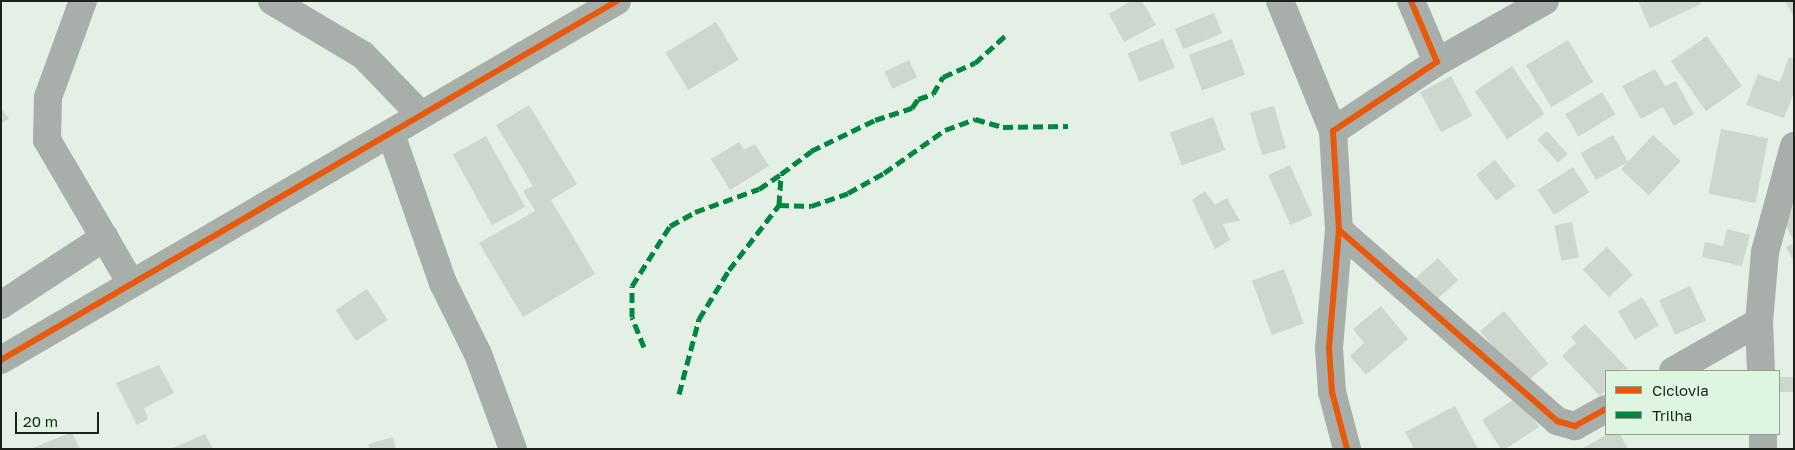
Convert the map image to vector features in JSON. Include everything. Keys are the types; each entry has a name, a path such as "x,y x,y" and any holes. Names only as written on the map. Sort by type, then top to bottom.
{"street":[{"path":"83,1 48,97 47,140 131,283"},
{"path":"272,1 363,54 421,115"},
{"path":"1,360 617,1"},
{"path":"1280,1 1333,131 1338,230 1329,348 1332,392 1347,449"},
{"path":"1412,1 1437,62"},
{"path":"1333,131 1437,62 1545,1"},
{"path":"391,134 443,282 478,354 513,449"},
{"path":"1761,370 1759,322 1765,252 1794,146"},
{"path":"1338,230 1557,421 1575,426 1605,410"},
{"path":"1,305 105,237"},
{"path":"1675,370 1759,322"},
{"path":"1763,435 1763,449"}],"building":[{"path":"1131,1 1142,1 1156,25 1124,42 1109,14"},
{"path":"1638,1 1700,1 1701,4 1650,28"},
{"path":"1785,1 1794,1 1793,15"},
{"path":"1214,13 1222,33 1183,49 1175,29"},
{"path":"716,22 739,60 688,90 665,52"},
{"path":"1707,36 1742,86 1706,111 1671,61"},
{"path":"1163,39 1175,68 1139,82 1128,53"},
{"path":"1232,39 1245,75 1202,90 1189,55"},
{"path":"1568,40 1593,82 1551,107 1526,65"},
{"path":"1789,57 1794,59 1794,92 1784,118 1746,105 1758,74 1780,82"},
{"path":"909,60 917,77 893,89 885,71"},
{"path":"1512,66 1544,114 1507,139 1475,91"},
{"path":"1655,69 1665,86 1676,81 1694,114 1674,126 1663,107 1641,119 1622,86"},
{"path":"1451,76 1472,116 1441,132 1420,92"},
{"path":"1602,92 1615,114 1579,136 1565,114"},
{"path":"529,105 577,184 551,200 595,274 523,317 479,243 535,211 523,191 533,186 496,125"},
{"path":"1274,106 1286,148 1262,155 1250,113"},
{"path":"1,108 9,119 1,123"},
{"path":"1213,117 1225,150 1182,166 1170,133"},
{"path":"1721,129 1768,138 1756,203 1708,194"},
{"path":"1547,131 1568,154 1558,163 1537,140"},
{"path":"1613,135 1628,162 1596,180 1581,153"},
{"path":"1653,135 1681,161 1649,195 1621,169"},
{"path":"486,136 525,207 492,225 453,154"},
{"path":"739,142 744,150 755,144 769,166 730,190 711,159"},
{"path":"1495,160 1515,186 1496,201 1476,175"},
{"path":"1290,165 1312,215 1290,225 1268,175"},
{"path":"1573,167 1589,192 1554,215 1538,190"},
{"path":"1205,191 1215,205 1227,198 1240,221 1223,224 1230,240 1215,249 1192,200"},
{"path":"1794,203 1794,241 1778,212"},
{"path":"1572,222 1579,257 1561,261 1554,225"},
{"path":"1727,229 1750,235 1742,266 1702,257 1705,242 1723,246"},
{"path":"1794,243 1794,262 1786,247"},
{"path":"1607,247 1633,275 1609,297 1583,270"},
{"path":"1438,258 1458,280 1426,309 1406,287"},
{"path":"1284,269 1304,324 1272,335 1252,281"},
{"path":"1690,286 1706,320 1675,335 1659,300"},
{"path":"367,289 388,320 356,341 335,310"},
{"path":"1642,297 1659,325 1635,340 1618,311"},
{"path":"1381,306 1408,339 1366,375 1350,356 1364,343 1353,329"},
{"path":"1504,311 1548,364 1525,384 1480,331"},
{"path":"1585,324 1628,369 1605,370 1605,391 1600,396 1562,356 1576,343 1571,337"},
{"path":"159,365 174,393 144,408 148,419 137,425 116,383"},
{"path":"1780,377 1793,377 1793,392 1780,392"},
{"path":"1519,396 1539,427 1505,449 1501,449 1482,420"},
{"path":"1455,406 1478,449 1414,449 1405,432"},
{"path":"72,432 80,449 30,449"},
{"path":"205,434 213,449 171,449"},
{"path":"1606,435 1621,435 1628,449 1581,449"},
{"path":"393,437 396,449 370,449 368,444"}],"marked path":[{"path":"779,205 781,174 811,151 875,120 912,108 918,99 933,94 943,77 975,63 1006,35"},
{"path":"679,394 699,319 729,270 779,205 811,206 848,193 884,173 945,130 975,119 1003,127 1068,126"},
{"path":"644,347 632,317 632,286 670,226 695,212 759,189 781,174"}],"cycle path":[{"path":"1,360 617,1"},
{"path":"1347,449 1332,392 1329,348 1339,230 1333,131 1437,62 1411,1"},
{"path":"1339,230 1557,421 1575,426 1605,410"}]}
